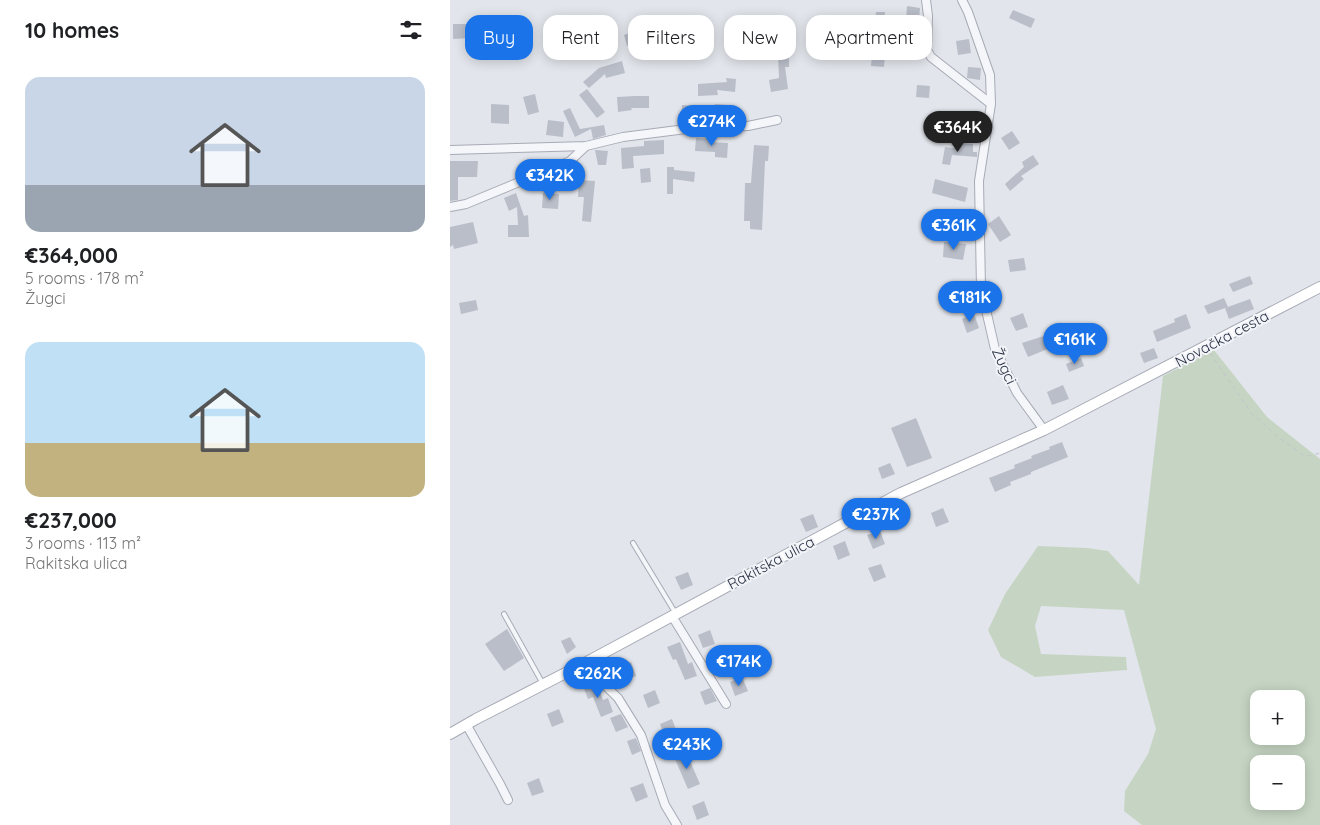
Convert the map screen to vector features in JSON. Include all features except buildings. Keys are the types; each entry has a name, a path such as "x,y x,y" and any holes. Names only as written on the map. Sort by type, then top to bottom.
{"street":[{"path":"926,0 928,16 927,50 932,57 991,104"},
{"name":"Žugci","path":"962,0 990,75 991,104 979,181 981,288 995,349 1017,393 1044,430"},
{"path":"450,141 454,150 586,146 623,137 686,129 748,126 777,120"},
{"path":"450,207 466,204 570,161 586,146"},
{"name":"Novačka cesta","path":"1124,390 1320,287"},
{"name":"Rakitska ulica","path":"450,734 901,493 1044,430 1124,390"},
{"path":"674,615 726,704"},
{"path":"583,664 618,698 641,735 665,805 677,825"},
{"path":"466,724 508,800"}],"lane":[{"path":"634,544 674,615"},
{"path":"504,614 543,684"}],"path":[{"path":"1206,347 1252,414 1278,437 1303,455 1309,456 1320,453"}],"green space":[{"path":"1214,350 1267,417 1320,459 1320,825 1142,825 1124,811 1125,791 1148,754 1156,729 1124,610 1041,606 1035,626 1041,654 1126,657 1127,670 1035,677 1001,657 988,630 1005,594 1038,546 1108,551 1139,585 1163,376"}]}
